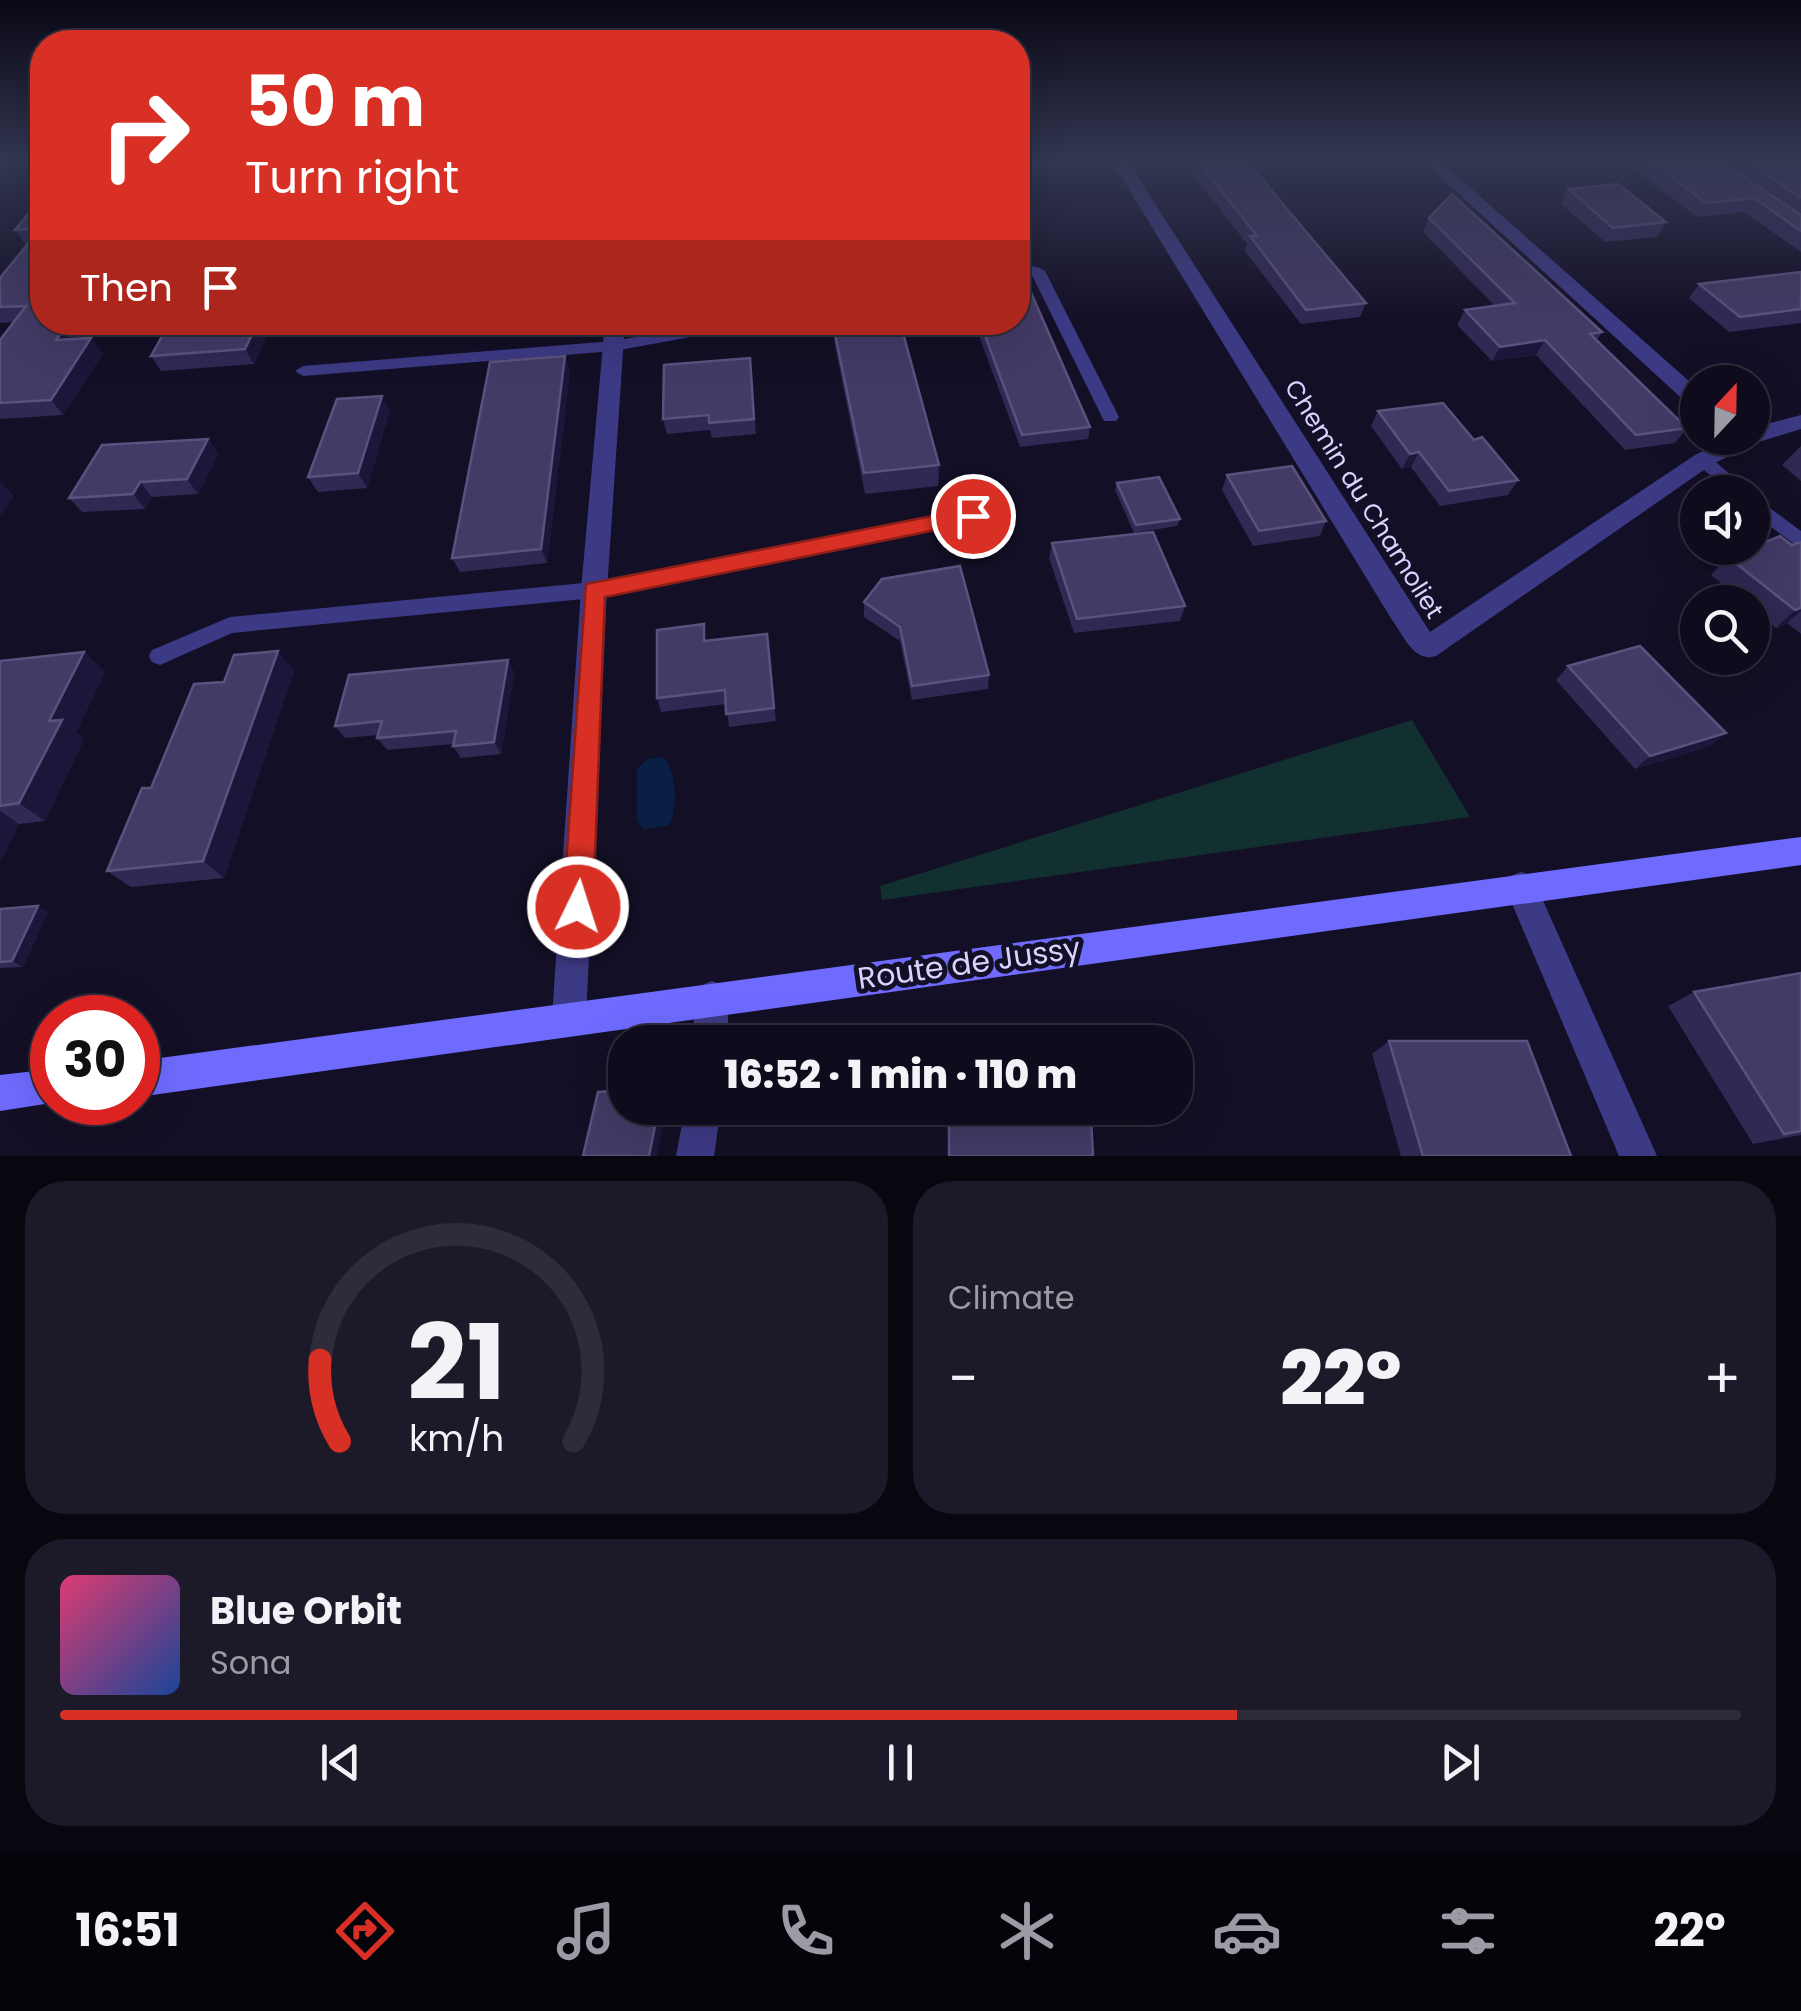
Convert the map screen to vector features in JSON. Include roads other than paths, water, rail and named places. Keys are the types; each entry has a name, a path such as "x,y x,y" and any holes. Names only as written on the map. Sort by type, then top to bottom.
{"main road":[{"name":"Route de Jussy","path":"160,1076 1801,851"},
{"path":"0,1093 30,1090"}],"street":[{"name":"Chemin du Chamoliet","path":"1153,214 1401,614 1427,648 1712,455"},
{"path":"1490,214 1680,385"},
{"path":"569,1017 594,590 614,335"},
{"name":"Chemin du Chamoliet","path":"1770,430 1801,422"},
{"path":"1521,887 1638,1156"},
{"path":"711,1025 712,998"},
{"path":"695,1156 700,1125"}],"lane":[{"path":"1030,268 1038,271 1110,417"},
{"path":"303,371 606,335"},
{"path":"1703,460 1721,475"},
{"path":"160,656 230,625 594,590 973,516"},
{"path":"1770,517 1801,542"}],"water":[{"path":"664,757 673,781 675,801 671,819 668,826 644,829 637,821 637,769 648,759"}]}
